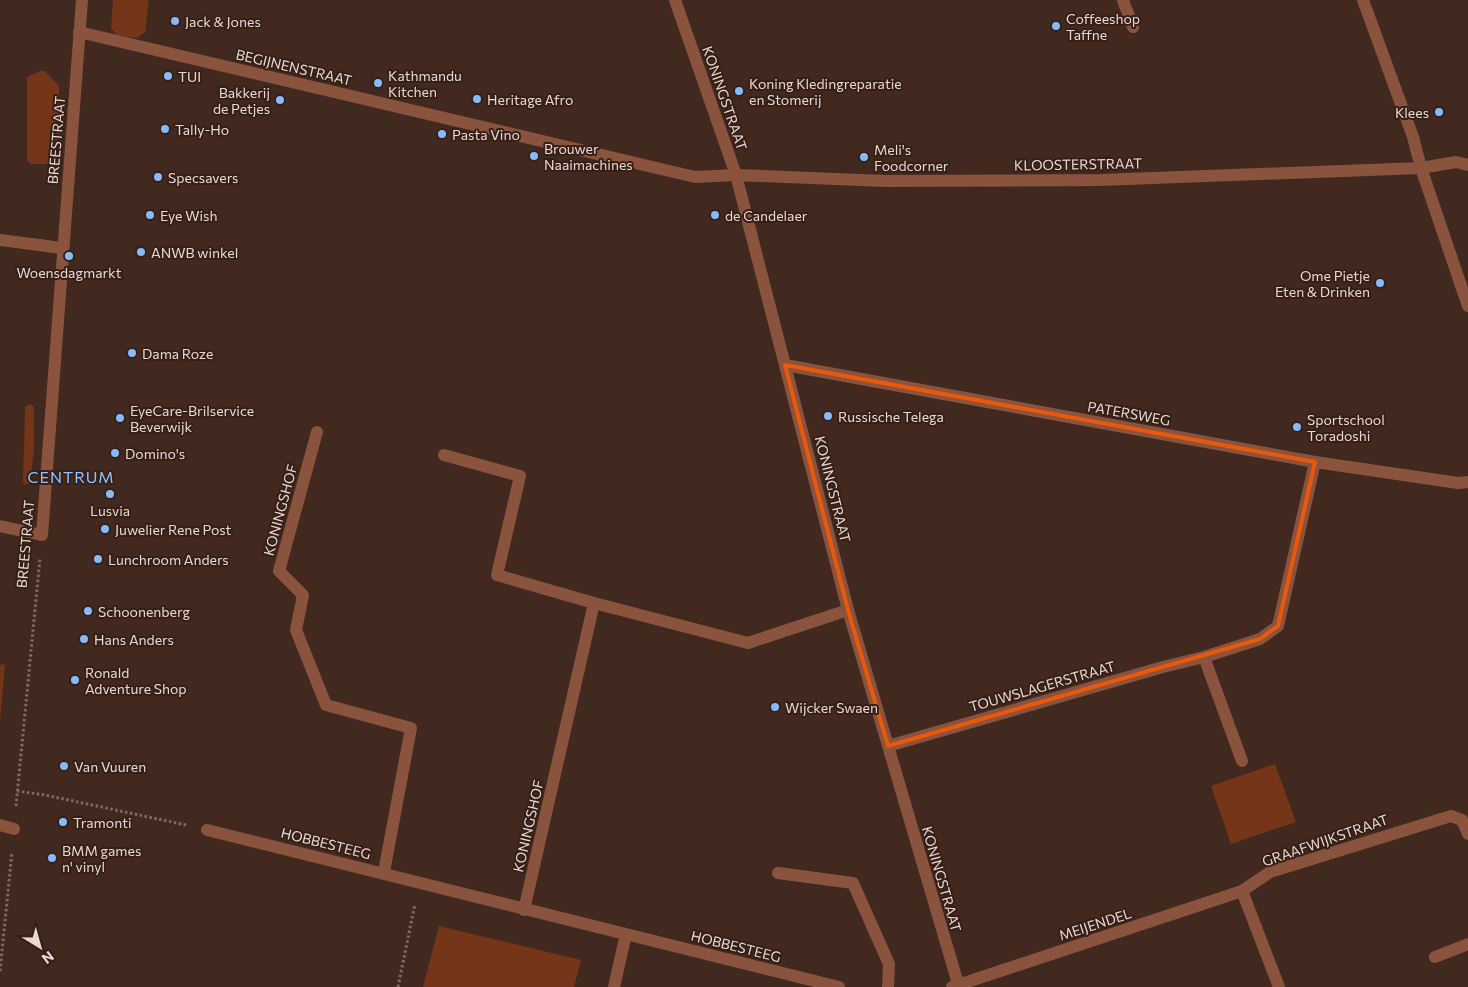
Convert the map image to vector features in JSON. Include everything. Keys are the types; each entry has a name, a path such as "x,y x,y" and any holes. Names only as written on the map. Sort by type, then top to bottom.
{"street":[{"name":"BREESTRAAT","path":"42,535 82,0"},
{"name":"KONINGSTRAAT","path":"675,0 736,175 848,610 956,986"},
{"path":"1122,0 1133,27"},
{"path":"1364,0 1413,138 1421,168 1468,304"},
{"name":"BEGIJNENSTRAAT","path":"79,32 695,177 736,175"},
{"name":"KLOOSTERSTRAAT","path":"736,175 884,181 1090,180 1421,168 1456,162 1468,165"},
{"path":"0,240 62,248"},
{"name":"PATERSWEG","path":"786,366 1315,462 1458,483 1468,482"},
{"name":"KONINGSHOF","path":"317,432 279,571 303,595 296,630 326,704 410,728 384,872"},
{"path":"444,455 520,476 497,575 594,603 748,643 848,610"},
{"name":"TOUWSLAGERSTRAAT","path":"888,746 1204,657 1260,639 1278,626 1315,462"},
{"path":"2,530 42,535"},
{"name":"KONINGSHOF","path":"524,910 594,603"},
{"path":"1204,657 1242,761"},
{"name":"GRAAFWIJKSTRAAT","path":"1242,891 1270,872 1451,816 1462,820 1468,834"},
{"path":"0,825 14,830"},
{"name":"HOBBESTEEG","path":"207,830 384,872 524,910 839,987"},
{"path":"778,873 853,883 889,964 888,987"},
{"path":"1242,891 1280,987"},
{"name":"MEIJENDEL","path":"956,986 1242,891"},
{"path":"614,987 626,934"},
{"path":"1435,957 1468,944"}],"path":[{"name":"BREESTRAAT","path":"0,971 42,535"},
{"path":"17,790 207,830"},
{"path":"398,987 420,882"}],"highlighted area":[{"path":"785,365 1315,462 1278,626 1260,639 888,746 848,610"}],"shaded area":[{"path":"113,0 149,0 145,32 137,38 117,36 111,28"},
{"path":"40,71 45,71 59,86 60,161 56,164 31,164 27,160 27,77"},
{"path":"30,404 34,407 34,449 30,483 25,485 23,483 25,407"},
{"path":"5,664 0,722 0,665"},
{"path":"1275,764 1296,822 1231,844 1211,786"},
{"path":"439,926 581,960 574,987 423,987"}],"place":[{"name":"Jack & Jones","path":"175,21"},
{"name":"Coffeeshop Taffne","path":"1056,26"},
{"name":"TUI","path":"168,76"},
{"name":"Kathmandu Kitchen","path":"378,83"},
{"name":"Koning Kledingreparatie en Stomerij","path":"739,91"},
{"name":"Heritage Afro","path":"477,99"},
{"name":"Bakkerij de Petjes","path":"280,100"},
{"name":"Klees","path":"1439,112"},
{"name":"Tally-Ho","path":"165,129"},
{"name":"Pasta Vino","path":"442,134"},
{"name":"Brouwer Naaimachines","path":"534,156"},
{"name":"Meli's Foodcorner","path":"864,157"},
{"name":"Specsavers","path":"158,177"},
{"name":"Eye Wish","path":"150,215"},
{"name":"de Candelaer","path":"715,215"},
{"name":"ANWB winkel","path":"141,252"},
{"name":"Woensdagmarkt","path":"69,256"},
{"name":"Ome Pietje Eten & Drinken","path":"1380,283"},
{"name":"Dama Roze","path":"132,353"},
{"name":"Russische Telega","path":"828,416"},
{"name":"EyeCare-Brilservice Beverwijk","path":"120,418"},
{"name":"Sportschool Toradoshi","path":"1297,427"},
{"name":"Domino's","path":"115,453"},
{"name":"Lusvia","path":"110,494"},
{"name":"Juwelier Rene Post","path":"105,529"},
{"name":"Lunchroom Anders","path":"98,559"},
{"name":"Schoonenberg","path":"88,611"},
{"name":"Hans Anders","path":"84,639"},
{"name":"Ronald Adventure Shop","path":"75,680"},
{"name":"Wijcker Swaen","path":"775,707"},
{"name":"Van Vuuren","path":"64,766"},
{"name":"Tramonti","path":"63,822"},
{"name":"BMM games n' vinyl","path":"52,858"}],"district":[{"name":"CENTRUM","path":"71,476"}]}
